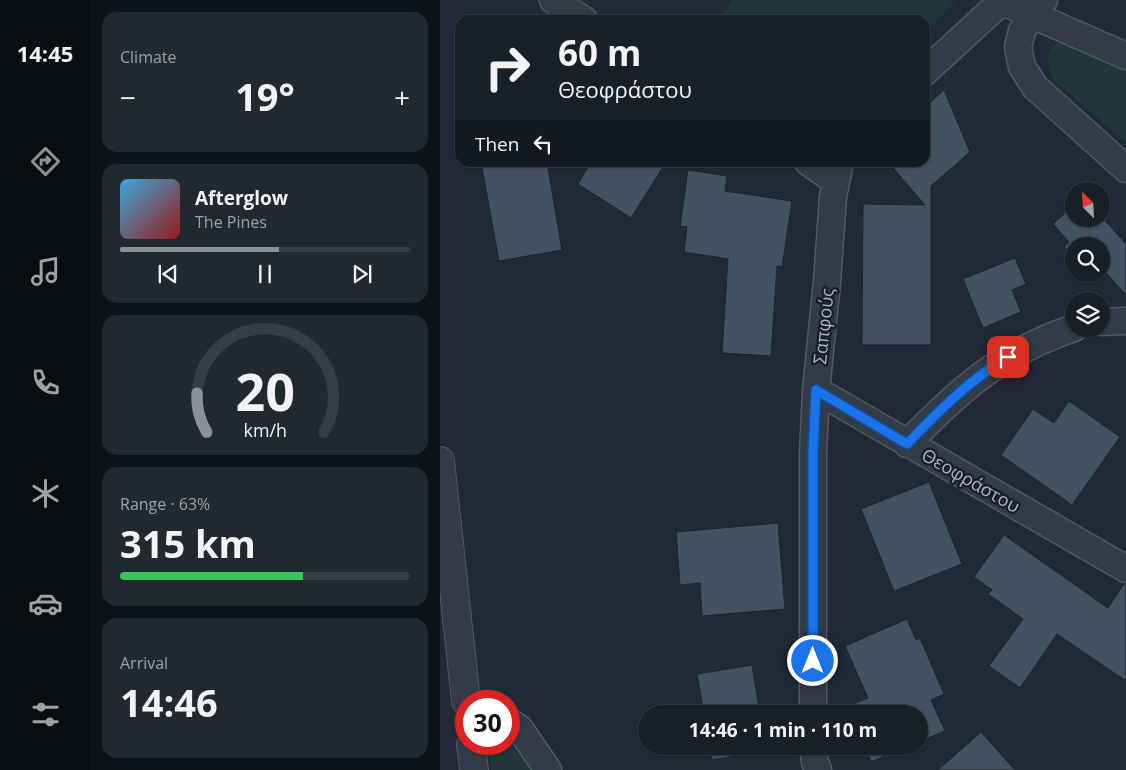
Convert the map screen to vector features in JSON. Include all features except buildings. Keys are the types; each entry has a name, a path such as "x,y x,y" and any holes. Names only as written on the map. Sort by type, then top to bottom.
{"street":[{"path":"553,0 576,15"},
{"path":"930,67 1000,1 1038,8 1126,56"},
{"path":"1038,8 1022,31 1018,47 1022,67 1036,87 1126,169"},
{"name":"Σαπφούς","path":"813,705 813,453 816,390 838,172 823,167"},
{"path":"1110,322 1126,321"},
{"path":"907,444 977,377 996,364 1043,339 1065,331"},
{"name":"Θεοφράστου","path":"816,390 1126,569"},
{"path":"440,461 465,690"},
{"path":"520,728 548,770"},
{"path":"472,755 474,770"},
{"path":"814,755 818,770"}],"green space":[{"path":"732,0 950,0 955,2 930,28 930,15 722,15"},
{"path":"1060,42 1126,70 1126,142 1053,80 1047,58 1051,48"},
{"path":"520,754 531,770 491,770 489,755"}],"route":[{"path":"813,661 813,453 816,390 907,444 977,377 1008,357"}]}
